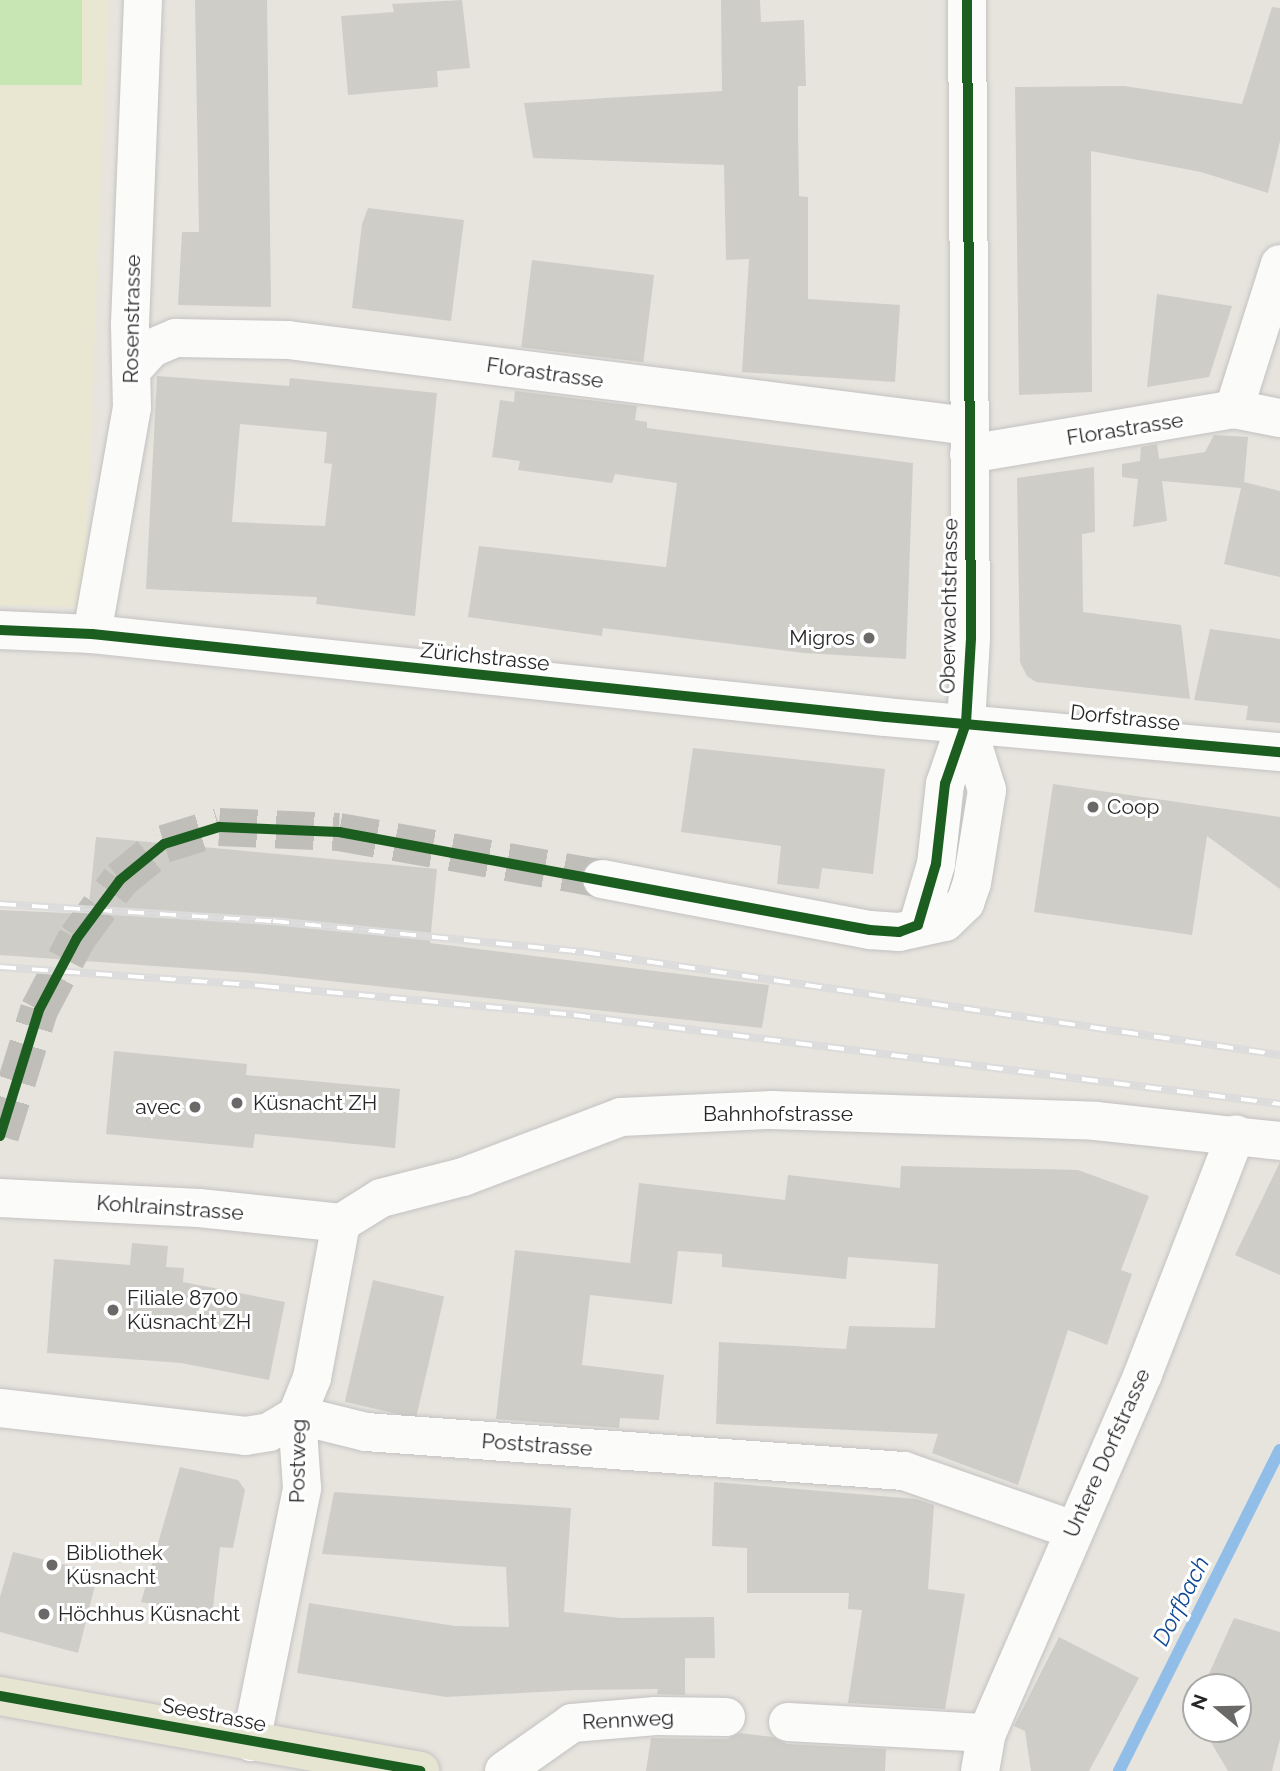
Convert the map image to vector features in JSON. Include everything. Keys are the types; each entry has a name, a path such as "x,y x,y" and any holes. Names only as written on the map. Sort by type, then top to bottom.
{"main road":[{"name":"Seestrasse","path":"0,1696 421,1771"}],"street":[{"name":"Rosenstrasse","path":"92,634 132,408 144,0"},
{"name":"Oberwachtstrasse","path":"602,879 870,930 899,932 918,925 945,922 957,914 972,883 987,790 966,723 971,638 967,0"},
{"path":"1234,410 1280,264"},
{"name":"Florastrasse","path":"131,371 152,348 176,338 288,340 969,440 1234,410 1280,418"},
{"name":"Zürichstrasse","path":"0,630 92,634 966,723"},
{"name":"Dorfstrasse","path":"966,723 1280,752"},
{"name":"Bahnhofstrasse","path":"341,1223 381,1198 463,1177 621,1117 786,1111 1096,1121 1280,1141"},
{"name":"Untere Dorfstrasse","path":"980,1771 988,1733 1073,1530 1143,1374 1236,1135"},
{"name":"Kohlrainstrasse","path":"0,1198 199,1208 341,1223"},
{"name":"Postweg","path":"251,1742 302,1488 297,1415 312,1378 341,1223"},
{"path":"0,1408 244,1437 269,1433 297,1415"},
{"name":"Poststrasse","path":"297,1415 366,1432 904,1471 1073,1530"},
{"name":"Rennweg","path":"504,1771 572,1723 656,1716 726,1717"},
{"path":"788,1722 988,1733"}],"shaded area":[{"path":"0,0 108,0 84,607 0,605"}],"green space":[{"path":"0,0 82,0 82,85 0,85"}],"building":[{"path":"195,0 267,0 271,307 178,305 182,232 199,232"},
{"path":"462,0 470,68 437,71 438,87 348,95 341,16 394,12 392,4"},
{"path":"721,0 760,0 761,22 804,20 806,86 798,86 798,128 799,196 808,197 808,299 900,305 895,382 742,372 749,259 726,260 724,165 533,158 524,103 722,91"},
{"path":"1272,7 1280,8 1280,141 1268,193 1201,172 1091,151 1092,392 1019,395 1015,87 1124,86 1242,104"},
{"path":"368,208 464,220 451,321 352,308 362,224"},
{"path":"532,260 654,275 643,362 521,347"},
{"path":"1157,294 1232,306 1209,377 1147,387"},
{"path":"157,376 289,386 290,378 437,393 415,616 316,604 317,597 146,589","holes":["240,424 327,432 324,463 332,464 325,526 232,522"]},
{"path":"515,391 637,406 635,420 647,422 647,428 913,463 906,659 804,653 603,628 602,636 468,617 479,546 666,567 677,483 615,474 612,483 518,470 520,461 492,457 500,400 514,402"},
{"path":"1214,435 1248,437 1244,482 1280,491 1280,577 1224,564 1241,488 1162,481 1167,521 1133,527 1138,479 1122,477 1122,464 1140,461 1141,447 1157,444 1159,459 1205,452"},
{"path":"1094,467 1095,532 1082,534 1083,612 1181,625 1190,699 1036,682 1027,676 1020,662 1017,478"},
{"path":"1210,629 1280,639 1280,723 1246,720 1248,706 1194,700"},
{"path":"693,748 885,769 873,874 822,868 819,889 777,884 781,846 681,832"},
{"path":"1053,784 1280,817 1280,889 1207,836 1192,935 1034,912"},
{"path":"96,837 437,869 430,943 769,985 762,1028 265,974 0,955 0,910 88,914"},
{"path":"114,1051 247,1064 246,1075 400,1089 395,1148 255,1134 253,1148 106,1134"},
{"path":"1280,1162 1280,1275 1235,1255"},
{"path":"901,1166 1078,1170 1149,1196 1121,1270 1132,1274 1107,1345 1068,1330 1018,1485 932,1453 938,1434 716,1424 719,1342 846,1349 849,1326 935,1328 938,1264 848,1257 846,1279 722,1267 722,1254 678,1251 672,1304 590,1295 582,1365 664,1375 659,1420 620,1418 619,1428 496,1419 515,1250 630,1263 639,1183 785,1200 788,1175 900,1188"},
{"path":"132,1243 168,1246 166,1267 184,1268 183,1282 285,1302 269,1380 181,1363 47,1353 54,1259 130,1265"},
{"path":"373,1280 444,1296 416,1418 345,1402"},
{"path":"180,1467 238,1480 245,1490 233,1548 220,1547 212,1616 141,1602"},
{"path":"714,1482 916,1499 934,1505 928,1589 965,1594 945,1709 848,1703 862,1610 848,1609 849,1593 747,1593 747,1548 712,1546"},
{"path":"334,1492 571,1508 564,1612 621,1618 714,1617 715,1658 685,1658 685,1695 657,1694 658,1689 446,1697 297,1673 309,1603 455,1626 509,1627 506,1567 322,1554"},
{"name":"Höchhus Küsnacht","path":"13,1552 98,1573 78,1653 0,1632 0,1597"},
{"path":"1234,1618 1280,1632 1280,1739 1272,1771 1228,1771 1211,1743 1252,1743 1252,1673 1209,1673"},
{"path":"1059,1637 1139,1678 1089,1771 1031,1771 1025,1731 1014,1726"},
{"path":"740,1733 773,1737 787,1744 886,1749 885,1771 646,1771 651,1738 726,1739"}],"waterway":[{"name":"Dorfbach","path":"1119,1771 1280,1450"}],"tunnel":[{"path":"0,1136 39,1010 77,938 120,880 164,844 219,827 339,832 602,879"}],"railway":[{"path":"0,904 273,921 584,952 1280,1055"},
{"path":"0,967 263,986 574,1015 1280,1104"}],"cycle path":[{"path":"0,1136 39,1010 77,938 120,880 164,844 219,827 339,832 870,930 899,932 918,925 936,864 945,784 966,723 971,638 967,0"},
{"path":"0,630 92,634 886,717 1280,752"},
{"path":"0,1696 420,1771"}],"place":[{"name":"Migros","path":"869,638"},
{"name":"Coop","path":"1093,807"},
{"name":"Küsnacht ZH","path":"237,1103"},
{"name":"avec","path":"195,1107"},
{"name":"Filiale 8700 Küsnacht ZH","path":"113,1310"},
{"name":"Bibliothek Küsnacht","path":"52,1565"},
{"name":"Höchhus Küsnacht","path":"44,1614"}]}
